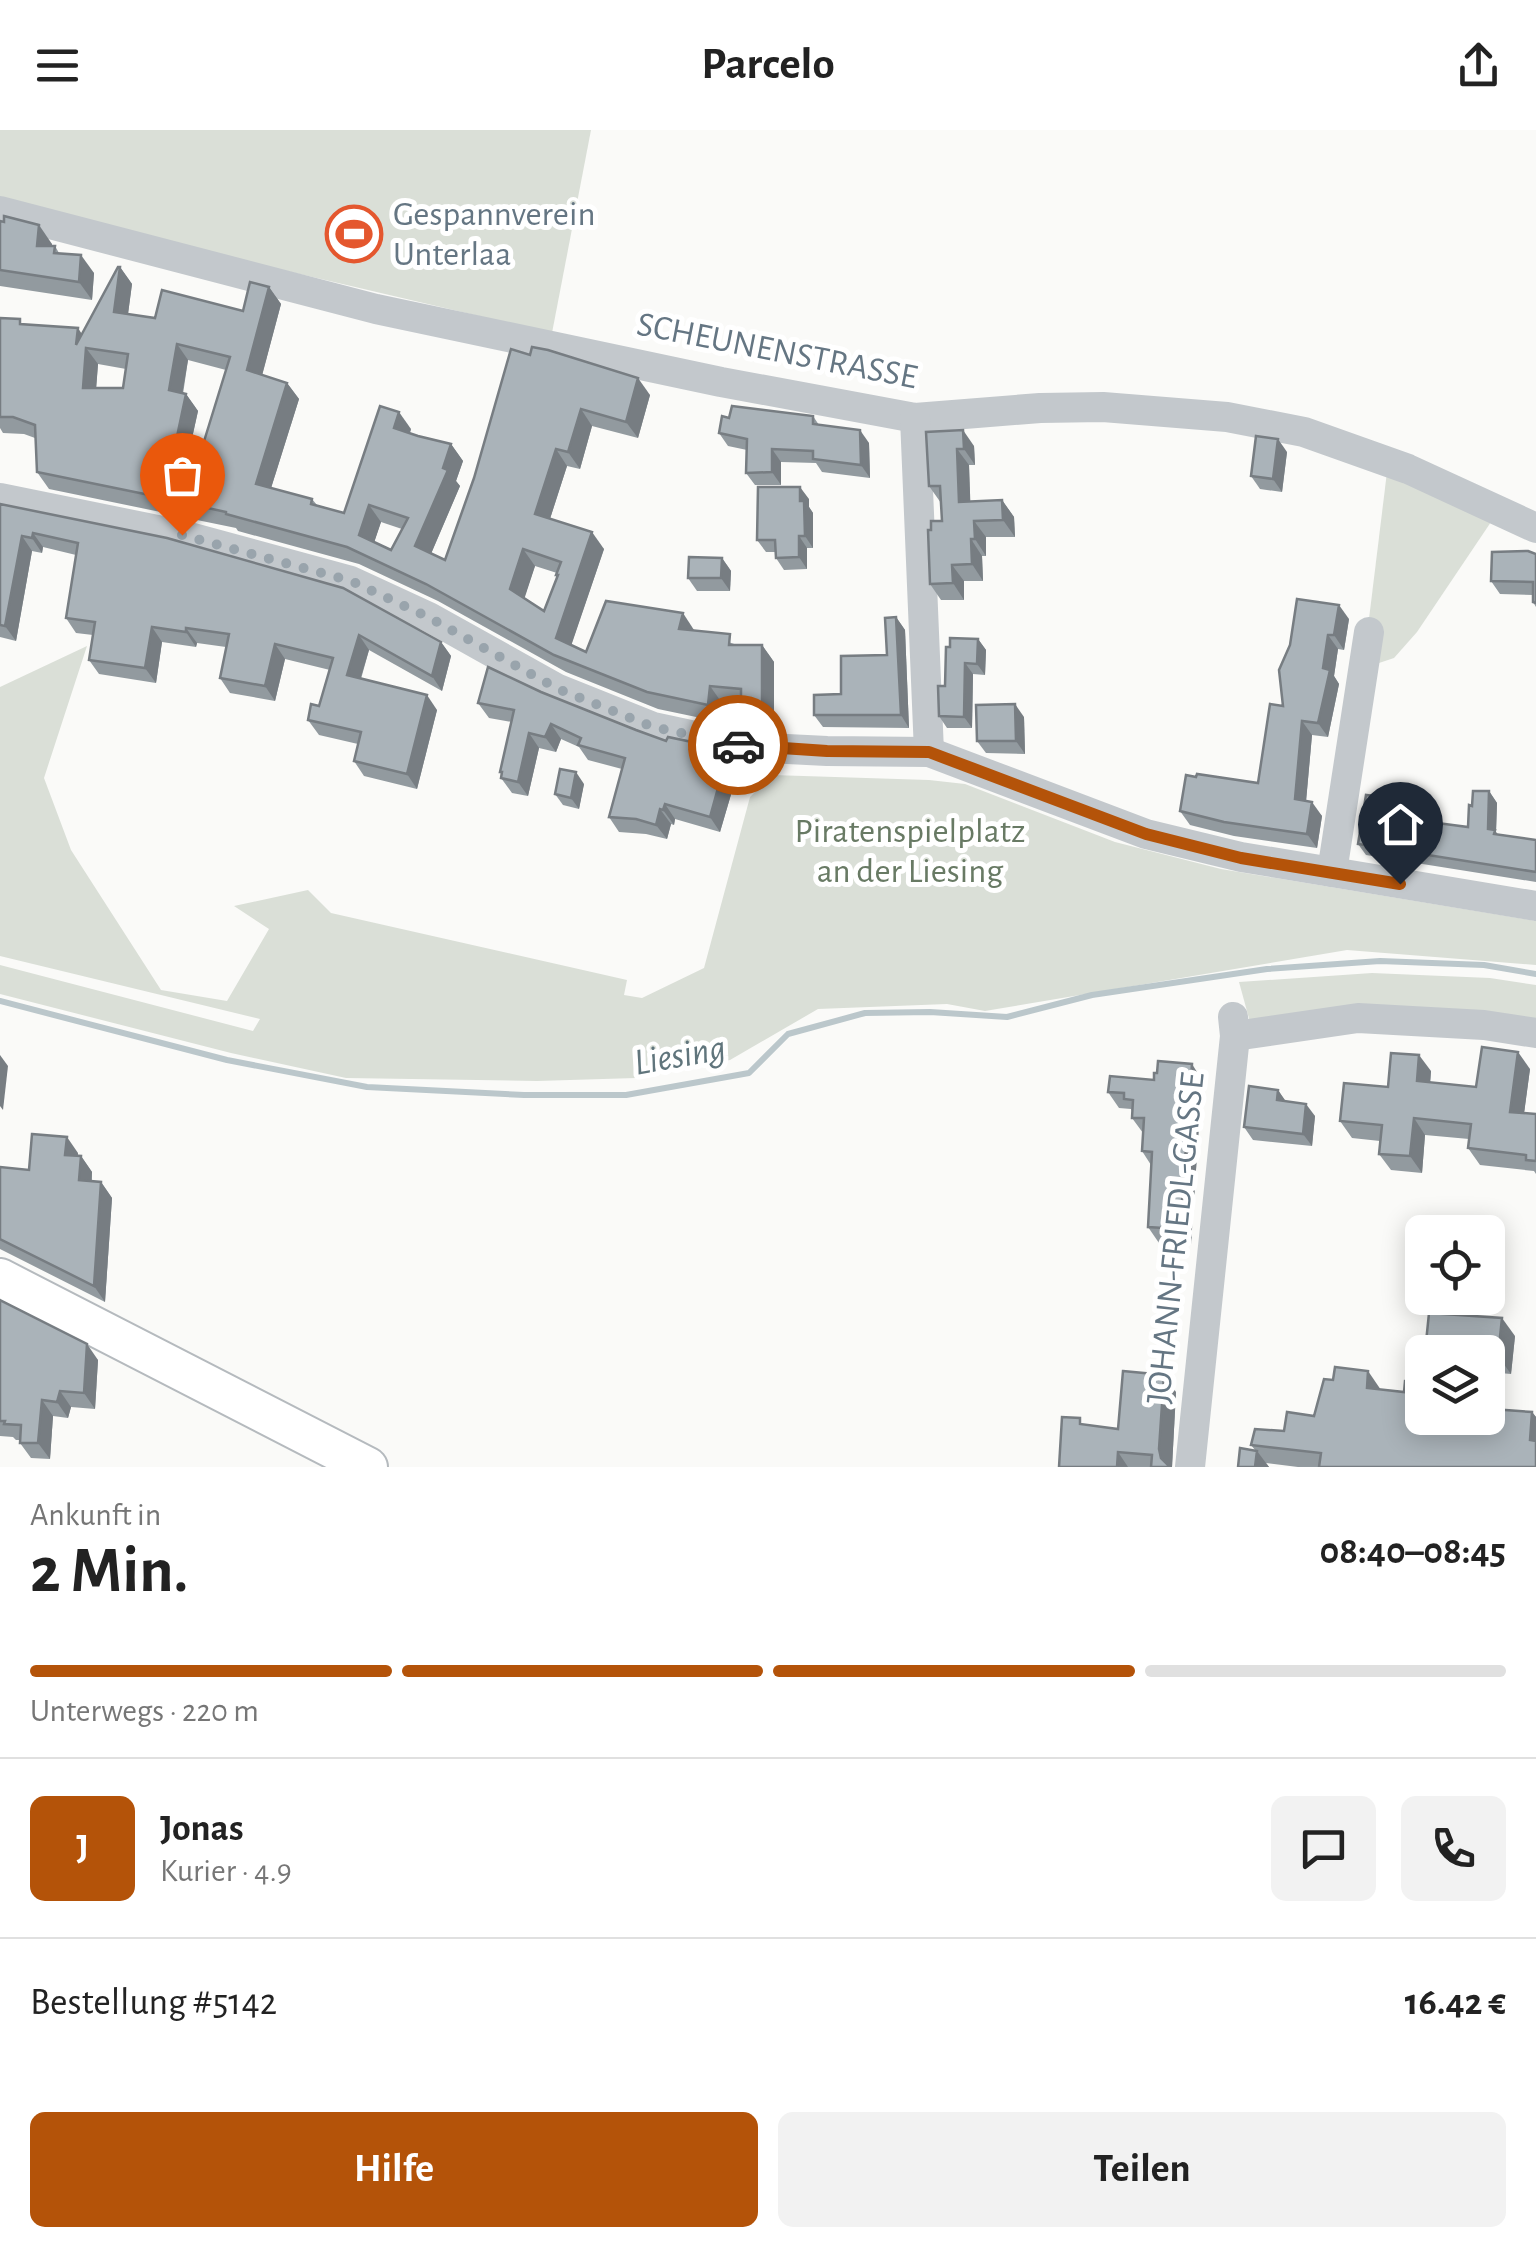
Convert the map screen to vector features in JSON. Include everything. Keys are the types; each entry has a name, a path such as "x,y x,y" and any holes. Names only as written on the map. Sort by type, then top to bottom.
{"main road":[{"path":"0,1278 368,1467"}],"street":[{"name":"SCHEUNENSTRASSE","path":"0,211 376,309 721,382 915,418 1103,407 1227,417 1304,432 1408,469 1536,528"},
{"path":"915,418 929,752"},
{"path":"0,498 182,535 351,581 428,617 558,689 653,727 746,747 929,752 1165,838 1241,858 1536,906"},
{"path":"1332,872 1370,632"},
{"name":"JOHANN-FRIEDL-GASSE","path":"1190,1467 1234,1026 1358,1018 1484,1024 1536,1033"}],"green space":[{"name":"Gespannverein Unterlaa","path":"0,130 591,130 552,333 0,200"},
{"path":"1387,472 1493,519 1417,632 1394,658 1376,664 1368,627"},
{"name":"Piratenspielplatz an der Liesing","path":"87,646 44,778 71,850 161,990 227,1001 269,929 234,906 308,890 331,913 627,980 624,995 642,998 704,968 750,797 772,775 965,784 1115,842 1221,869 1536,921 1536,965 1347,950 985,1011 947,1004 818,1009 730,1060 636,1078 346,1078 231,1053 0,994 0,965 253,1031 260,1019 0,956 0,687"},
{"path":"1372,973 1490,978 1536,985 1536,1023 1250,1022 1239,982"}],"building":[{"path":"4,216 39,225 37,246 55,246 54,253 81,255 79,282 0,270 0,221 4,222"},
{"path":"118,267 114,312 155,318 162,290 243,311 250,282 269,287 247,370 287,383 256,484 312,499 311,504 344,513 380,406 399,412 394,428 451,444 443,468 448,470 415,546 445,560 474,478 511,349 530,355 532,347 548,350 638,378 626,422 581,409 568,452 556,449 535,514 592,532 556,638 586,652 606,601 683,613 679,629 730,634 729,645 762,645 762,711 741,712 741,689 710,686 708,705 647,692 554,655 426,584 347,547 185,503 230,357 177,344 169,390 186,394 164,498 37,472 35,425 0,417 0,318 20,319 20,324 78,328 76,345","holes":["86,348 128,354 123,388 83,388","369,505 408,518 391,550 359,535","523,549 561,562 544,611 510,589"]},
{"path":"732,406 813,416 813,424 860,430 861,465 813,459 813,451 772,449 772,472 746,473 747,439 719,433 722,416 729,418"},
{"path":"963,430 964,449 957,449 959,502 1002,500 1003,520 974,521 972,564 952,565 953,583 930,584 928,530 931,521 942,521 940,486 929,486 926,432"},
{"path":"1256,436 1278,439 1273,479 1251,476"},
{"path":"758,487 800,487 805,536 799,536 799,557 776,558 775,540 757,540"},
{"path":"0,504 167,538 343,588 441,642 432,676 359,635 347,675 427,695 407,774 354,761 361,732 308,720 311,704 319,706 333,658 275,644 265,686 220,678 229,634 152,627 145,668 89,660 95,622 66,618 78,543 33,533 32,538 22,536 5,626 0,625"},
{"path":"1492,552 1536,554 1536,603 1533,582 1491,581"},
{"path":"689,557 722,558 721,578 688,578"},
{"path":"1297,599 1339,605 1334,635 1328,635 1323,668 1330,670 1318,723 1302,721 1295,799 1312,802 1307,834 1180,811 1186,775 1258,783 1270,704 1283,706 1279,670 1290,645"},
{"path":"896,617 901,715 814,715 814,695 841,694 841,656 887,655 885,618"},
{"path":"950,638 978,639 977,664 965,663 964,717 939,716 938,686 945,686 946,647 950,647"},
{"path":"488,667 636,730 666,741 668,737 692,742 690,749 726,759 710,817 665,804 656,825 609,817 625,758 578,745 581,738 551,724 545,737 529,733 518,782 501,778 514,710 478,703"},
{"path":"1015,704 1016,741 977,741 976,705"},
{"path":"560,769 576,772 571,798 555,794"},
{"path":"1473,791 1489,791 1488,829 1495,830 1494,834 1536,840 1536,872 1358,844 1366,795 1406,800 1404,812 1423,814 1422,821 1468,827"},
{"path":"1482,1047 1518,1052 1510,1112 1536,1114 1536,1161 1526,1160 1526,1155 1468,1148 1471,1124 1414,1118 1410,1156 1379,1154 1382,1125 1340,1121 1344,1083 1388,1087 1391,1053 1419,1055 1417,1081 1476,1087"},
{"path":"1158,1061 1192,1064 1180,1229 1148,1227 1152,1152 1142,1151 1144,1118 1132,1118 1133,1100 1124,1099 1124,1093 1108,1092 1110,1076 1154,1080"},
{"path":"1249,1086 1278,1090 1277,1100 1306,1104 1303,1134 1244,1127"},
{"path":"32,1134 67,1137 65,1155 81,1156 79,1180 101,1182 94,1286 0,1239 0,1167 29,1170"},
{"path":"0,1300 87,1344 84,1393 60,1391 57,1402 42,1400 38,1443 20,1443 21,1425 0,1421"},
{"path":"1429,1315 1502,1318 1500,1335 1427,1335"},
{"path":"1335,1367 1368,1371 1367,1388 1404,1392 1405,1381 1405,1435 1505,1435 1505,1410 1532,1412 1530,1440 1536,1441 1536,1467 1319,1467 1321,1453 1251,1445 1255,1429 1284,1431 1287,1412 1314,1416 1324,1379 1333,1380"},
{"path":"1123,1371 1164,1375 1159,1449 1170,1467 1151,1467 1152,1455 1118,1452 1117,1467 1059,1467 1062,1417 1080,1418 1080,1424 1118,1429"},
{"path":"1240,1448 1257,1451 1255,1467 1238,1467"}],"waterway":[{"name":"Liesing","path":"0,1001 227,1060 367,1087 524,1095 626,1095 749,1073 788,1034 865,1013 1007,1017 1092,995 1267,969 1380,961 1484,965 1536,974"}],"way so far":[{"path":"182,535 351,581 428,617 558,689 653,727 738,745"}],"place":[{"name":"Gespannverein Unterlaa","path":"354,234"}],"route":[{"path":"738,745 929,752 1146,834 1241,858 1400,884"}]}
